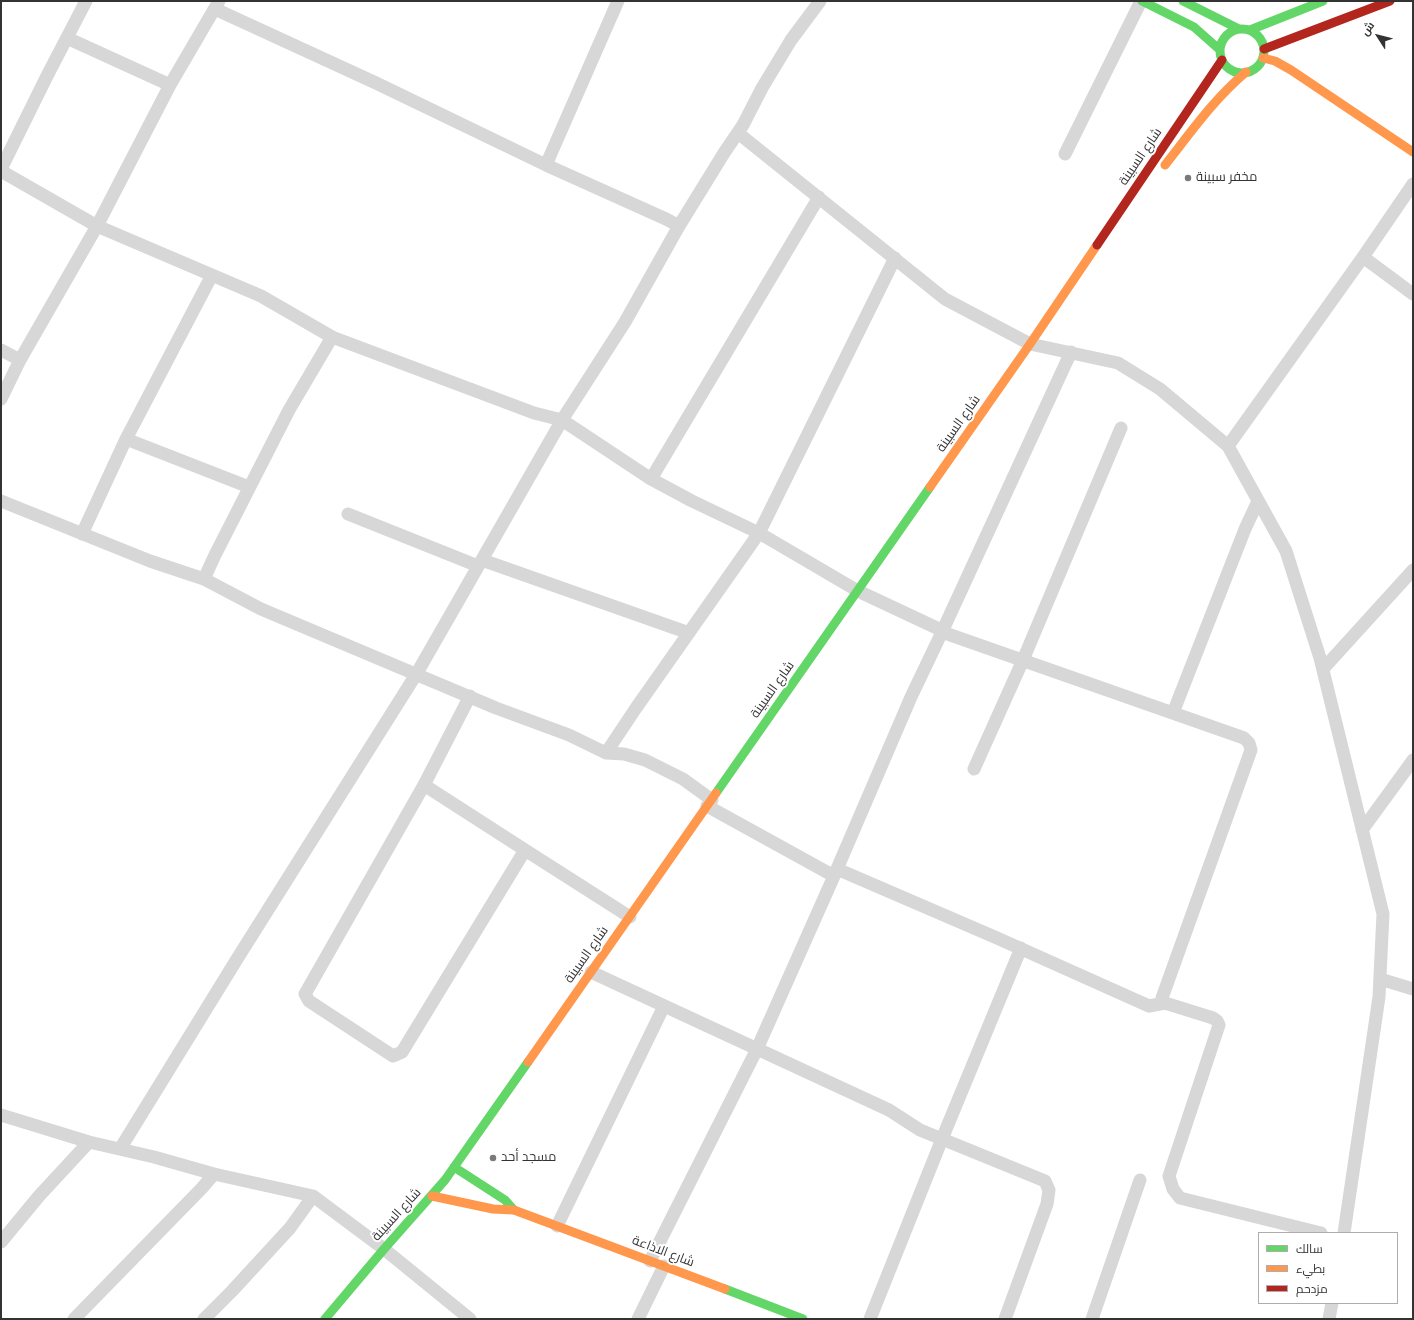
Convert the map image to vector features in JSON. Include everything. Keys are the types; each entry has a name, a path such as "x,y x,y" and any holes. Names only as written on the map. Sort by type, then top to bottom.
{"main road":[{"path":"1141,1 1194,27 1220,50"},
{"path":"1183,1 1239,29 1250,30 1323,1"},
{"path":"1263,53 1390,1"},
{"path":"1239,29 1229,33 1223,40 1220,50 1222,60 1227,66 1238,72 1246,72"},
{"path":"1160,171 1218,98 1231,84 1246,72 1256,68 1263,53 1260,37 1250,30"},
{"path":"1263,53 1291,70 1413,152"},
{"name":"شارع السبينة","path":"325,1319 384,1249 432,1196 454,1167 592,972 1030,344 1222,60"},
{"path":"1082,268 1150,183"},
{"name":"شارع الاذاعة","path":"454,1167 505,1200 514,1210"},
{"name":"شارع الاذاعة","path":"432,1196 493,1209 514,1210 803,1319"}],"street":[{"path":"86,1 1,170 98,226 261,296 332,337 534,413 562,420 651,479 692,501 759,532 858,591 939,629 942,632 1244,738 1249,743 1251,750 1162,998 1165,1003"},
{"path":"546,165 618,1"},
{"path":"120,1149 241,952 417,673 562,420 625,322 680,226 738,133 791,40 820,1"},
{"path":"1065,154 1141,1"},
{"path":"1,399 20,360 98,226 170,85 217,5 224,14 376,83 546,165 605,190 680,226"},
{"path":"67,38 170,85"},
{"path":"738,133 945,299 1030,344 1118,362 1160,389 1228,446 1286,551 1323,668 1383,914 1379,997 1344,1232"},
{"path":"1228,446 1363,257 1413,184"},
{"path":"651,479 819,197"},
{"path":"1363,257 1413,294"},
{"path":"606,753 759,532 894,258"},
{"path":"82,534 126,439 212,276"},
{"path":"204,579 215,554 289,410 332,337"},
{"path":"1,350 20,360"},
{"path":"650,1261 757,1049 911,697 1071,352"},
{"path":"974,769 1023,660 1121,428"},
{"path":"126,439 249,487"},
{"path":"1,501 150,561 204,579 261,609 470,696 569,735 606,753 624,754 645,760 683,779 710,803 835,872 1021,948 1149,1006 1165,1003 1213,1018 1219,1025 1169,1176 1173,1189 1180,1198 1317,1232"},
{"path":"1173,713 1245,529 1258,501"},
{"path":"348,514 480,563 689,633"},
{"path":"1323,668 1413,570"},
{"path":"470,696 424,785 305,994 309,1001 393,1056 402,1052 525,850"},
{"path":"1362,830 1413,760"},
{"path":"424,785 630,917"},
{"path":"870,1319 1021,948"},
{"path":"592,972 889,1110 920,1130 1045,1181 1049,1190 1047,1204 1005,1319"},
{"path":"1380,979 1413,989"},
{"path":"556,1226 664,1006"},
{"path":"1,1115 89,1142 154,1157 214,1174 313,1196 384,1249 470,1319"},
{"path":"1,1242 39,1196 89,1142"},
{"path":"74,1319 214,1174"},
{"path":"1092,1319 1140,1180"},
{"path":"204,1319 290,1228 313,1196"},
{"path":"638,1319 664,1266"},
{"path":"1329,1319 1332,1304"}],"traffic: fast":[{"path":"1142,1 1194,27 1220,50"},
{"path":"1183,1 1239,29"},
{"path":"1250,30 1323,1"},
{"path":"1242,29 1254,33 1260,39 1264,51 1260,63 1254,69 1242,73 1230,69 1224,63 1220,51 1224,39 1230,33 1242,29"},
{"path":"716,793 930,487"},
{"path":"325,1319 445,1180 528,1062"},
{"path":"454,1167 505,1200 514,1210"},
{"path":"725,1289 803,1319"}],"traffic: slow":[{"path":"1263,58 1275,61 1291,70 1413,152"},
{"path":"1165,165 1213,105 1234,82 1246,72"},
{"path":"930,487 1097,245"},
{"path":"528,1062 716,793"},
{"path":"432,1196 493,1209 514,1210 725,1289"}],"traffic: jam":[{"path":"1264,49 1390,1"},
{"path":"1097,245 1222,60"}],"place":[{"name":"مخفر سبينة","path":"1188,178"},
{"name":"مسجد أحد","path":"493,1158"}]}
